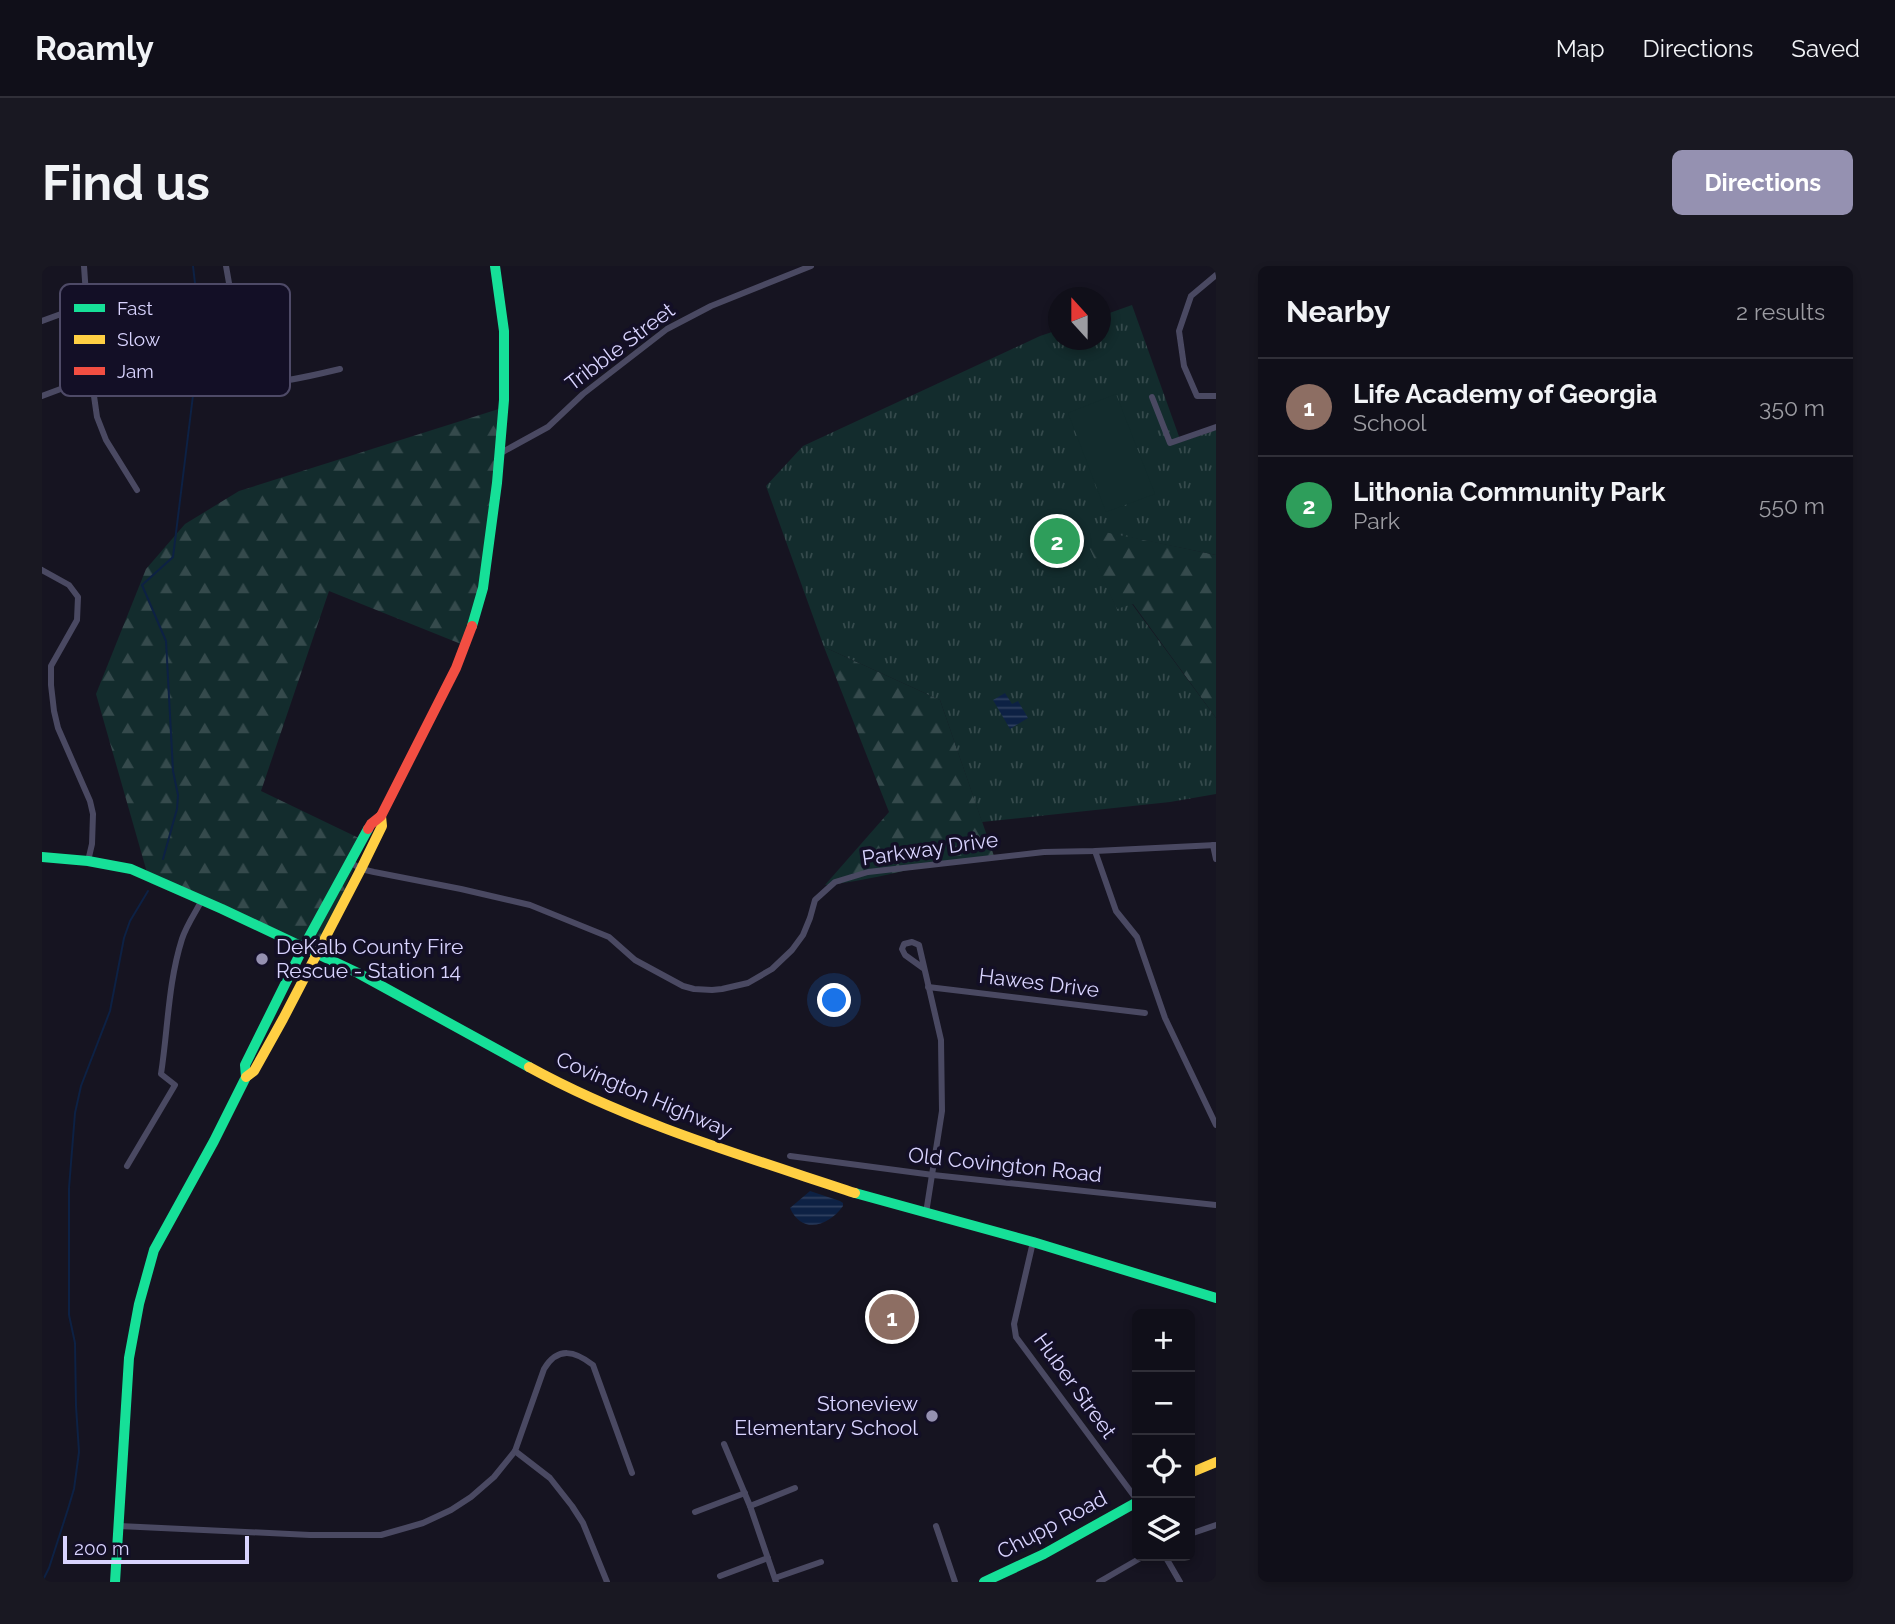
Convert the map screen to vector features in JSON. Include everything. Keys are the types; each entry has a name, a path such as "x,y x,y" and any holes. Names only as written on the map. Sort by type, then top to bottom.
{"main road":[{"path":"246,1077 245,1065 303,948 371,824 381,816 440,703 476,615 487,560 504,400 503,318 495,266"},
{"path":"115,1582 130,1358 139,1304 149,1276 154,1250 246,1077 254,1071 317,954 382,826 381,816"},
{"name":"Covington Highway","path":"42,857 88,861 131,869 365,976 553,1080 612,1107 721,1149 855,1193 1033,1242 1216,1298"},
{"path":"1195,1471 1216,1462"},
{"name":"Chupp Road","path":"984,1582 1044,1554 1132,1504"}],"street":[{"path":"84,266 85,284"},
{"path":"226,266 229,284"},
{"name":"Tribble Street","path":"499,454 548,427 583,394 667,329 711,306 811,266"},
{"path":"1216,275 1191,296 1179,331 1184,366 1198,397 1216,396"},
{"path":"42,321 60,314"},
{"path":"290,379 340,369"},
{"path":"42,396 60,389"},
{"path":"94,396 97,417 106,440 137,490"},
{"path":"1152,397 1170,443 1216,427"},
{"path":"42,570 68,585 78,597 77,620 51,666 51,685 58,728 90,801 93,814 92,844 88,861"},
{"path":"1214,845 1216,859"},
{"name":"Parkway Drive","path":"350,862 361,869 530,905 608,937 635,960 683,986 712,990 748,983 765,974 792,950 803,935 815,900 835,882 868,872 1044,852 1214,845"},
{"path":"1096,851 1116,911 1137,937 1165,1018 1216,1125"},
{"path":"127,1166 175,1085 161,1074 171,982 183,938 202,900"},
{"path":"923,968 940,1040 942,1111 926,1213"},
{"name":"Hawes Drive","path":"928,987 1145,1013"},
{"name":"Old Covington Road","path":"790,1156 933,1175 1216,1205"},
{"name":"Huber Street","path":"1033,1242 1014,1324 1016,1336 1135,1498"},
{"path":"120,1526 310,1535 381,1535 422,1523 451,1510 494,1477 515,1451 544,1369 550,1360 559,1354 571,1353 583,1357 593,1365 632,1473"},
{"path":"724,1444 750,1506 775,1580 821,1562"},
{"path":"515,1451 550,1478 572,1506 583,1523 607,1582"},
{"path":"750,1506 795,1488"},
{"path":"695,1512 745,1493"},
{"path":"1195,1532 1216,1525"},
{"path":"936,1526 955,1582"},
{"path":"720,1576 768,1558"},
{"path":"1099,1582 1135,1561"},
{"path":"1168,1561 1180,1582"}],"green space":[{"path":"1132,305 1181,442 1216,430 1216,555 1080,527 1117,609 1132,604 1216,718 1216,794 1170,802 982,822 940,700 824,647 766,486 803,446 1040,336 1048,333 1048,350 1111,350 1111,312"},
{"path":"1116,394 1155,494 1106,512 1068,413"},
{"path":"505,407 487,575 461,644 329,591 261,791 365,841 317,954 150,883 96,694 146,569 185,524 239,491"},
{"path":"1079,526 1216,555 1216,718 1133,604 1117,610"},
{"path":"824,647 940,700 994,856 951,861 825,885 889,812"}],"water":[{"path":"1005,693 1012,704 1018,701 1028,718 1010,729 993,700"},
{"path":"810,1191 840,1201 843,1206 823,1223 808,1225 801,1222 790,1208"}],"waterway":[{"path":"193,266 195,284"},
{"path":"163,859 177,809 178,795 173,771 166,641 142,585 173,557 193,396"},
{"path":"42,1582 74,1489 79,1452 75,1343 69,1315 69,1188 75,1113 81,1086 110,1011 124,938 130,921 148,891"}],"traffic: fast":[{"path":"472,626 483,588 497,483 504,400 504,331 495,266"},
{"path":"115,1582 129,1358 139,1304 154,1250 214,1141 246,1077 245,1065 303,948 368,829"},
{"path":"42,857 88,861 131,869 358,973 529,1067"},
{"path":"855,1193 1033,1242 1216,1298"},
{"path":"984,1582 1044,1554 1132,1505"}],"traffic: slow":[{"path":"246,1077 254,1071 283,1019 361,869 382,826 381,816"},
{"path":"529,1067 648,1122 855,1193"},
{"path":"1195,1471 1216,1462"}],"traffic: jam":[{"path":"368,829 381,816 456,668 472,626"}],"place":[{"name":"Lithonia Community Park","path":"1057,541"},
{"name":"DeKalb County Fire Rescue - Station 14","path":"262,959"},
{"name":"Life Academy of Georgia","path":"892,1317"},
{"name":"Stoneview Elementary School","path":"932,1416"}]}
